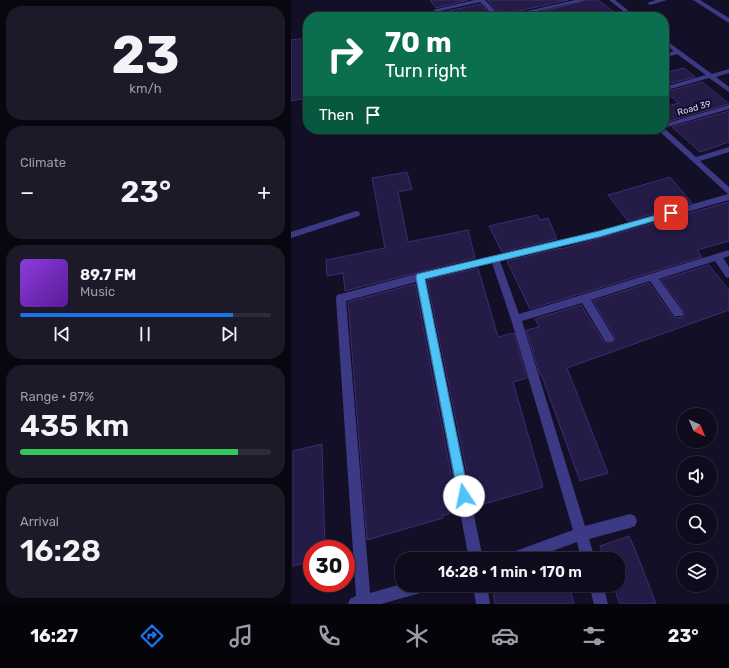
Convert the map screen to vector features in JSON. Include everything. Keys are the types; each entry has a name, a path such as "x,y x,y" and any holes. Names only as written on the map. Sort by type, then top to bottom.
{"street":[{"path":"436,10 481,0 493,12"},
{"path":"527,12 583,0"},
{"path":"612,0 627,12"},
{"path":"650,3 664,0"},
{"path":"696,0 729,21"},
{"path":"669,45 729,90"},
{"path":"669,55 678,52"},
{"path":"669,87 729,70"},
{"name":"Road 39","path":"669,125 729,107"},
{"path":"666,134 729,192"},
{"path":"694,160 729,149"},
{"path":"400,592 361,603 341,298 420,277 599,234 729,197"},
{"path":"291,235 356,214"},
{"path":"516,318 729,253"},
{"path":"717,257 729,274"},
{"path":"495,259 516,318 586,552"},
{"path":"420,277 475,552"},
{"path":"652,277 678,313"},
{"path":"584,298 609,338"},
{"path":"531,552 581,534 630,521"},
{"path":"481,592 483,604"},
{"path":"598,592 601,604"}],"building":[{"path":"430,0 468,0 436,8"},
{"path":"487,0 568,0 514,12 498,12"},
{"path":"587,0 598,0 614,12 539,12"},
{"path":"480,4 488,12 444,12"},
{"path":"303,39 303,99 291,101 291,40"},
{"path":"684,68 695,77 669,84 669,72"},
{"path":"702,82 729,104 669,121 669,106 679,103 669,95 669,91"},
{"path":"729,111 729,142 700,152 672,127"},
{"path":"407,172 412,189 398,192 408,242 468,230 475,258 345,291 343,273 327,276 326,260 385,248 372,178"},
{"path":"670,177 692,203 628,221 608,195"},
{"path":"729,202 729,241 697,250 702,257 530,309 507,261 561,249"},
{"path":"537,215 540,220 548,218 557,239 502,252 489,226"},
{"path":"709,265 729,290 729,310 567,368 608,473 580,481 541,374 540,375 526,330 539,327 535,319 581,305 604,342 613,342 615,337 593,301 649,283 673,317 682,318 684,313 683,309 661,280"},
{"path":"478,268 498,337 514,333 527,378 513,382 543,487 474,507 427,280"},
{"path":"415,284 458,511 442,516 443,518 367,540 348,302"},
{"path":"322,444 325,540 303,540 303,563 293,566 293,451"},
{"path":"629,536 656,604 620,604 616,592 625,592 625,552 602,552 600,546"},
{"path":"493,592 571,592 574,604 495,604"}],"route":[{"path":"464,496 420,277 599,234 671,213"}]}
